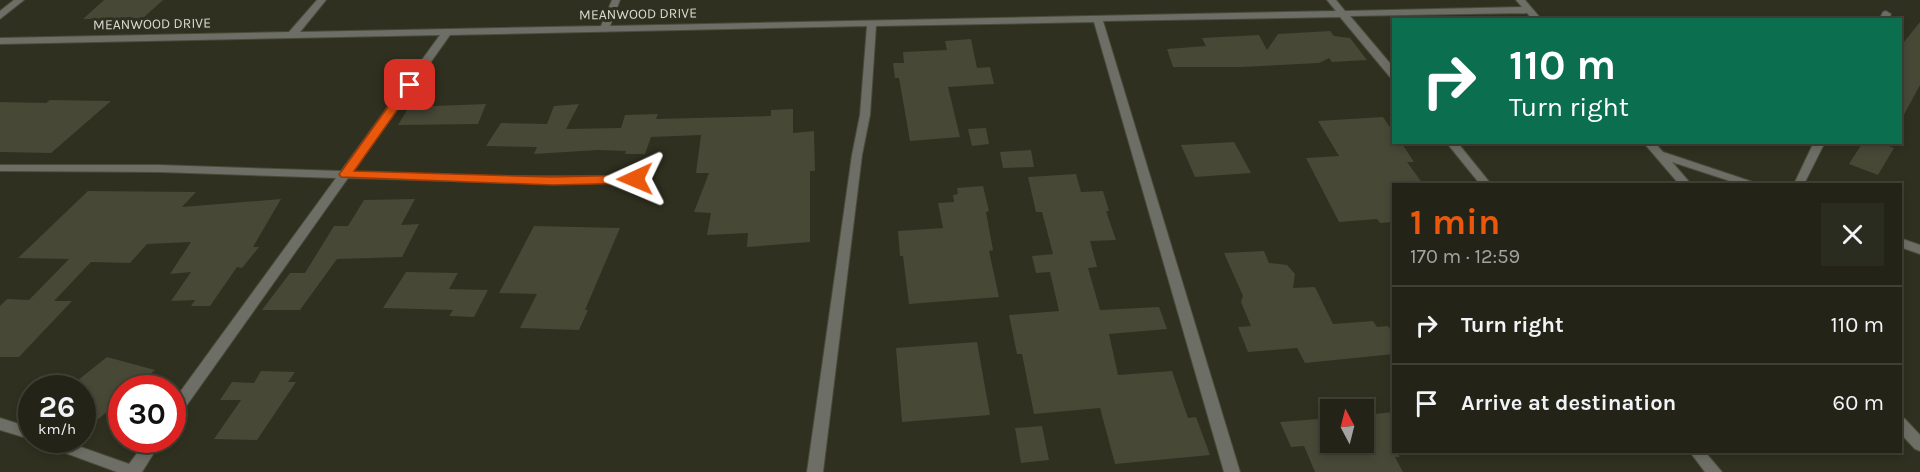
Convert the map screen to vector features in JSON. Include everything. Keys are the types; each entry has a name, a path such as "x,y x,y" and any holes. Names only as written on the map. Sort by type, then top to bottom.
{"street":[{"path":"0,15 20,0"},
{"path":"293,34 322,0"},
{"path":"605,28 616,0"},
{"path":"1330,0 1392,73"},
{"path":"1520,0 1536,18"},
{"name":"MEANWOOD DRIVE","path":"0,41 1529,10"},
{"path":"1098,19 1232,472"},
{"path":"816,472 857,155 865,116 872,24"},
{"path":"186,395 448,31"},
{"path":"1453,144 1485,183"},
{"path":"1650,144 1684,183"},
{"path":"1800,183 1819,144"},
{"path":"1658,154 1746,183"},
{"path":"0,168 150,168 553,181 635,179"},
{"path":"1902,243 1920,250"},
{"path":"0,424 18,430"},
{"path":"1902,425 1920,445"},
{"path":"81,453 133,472 145,453"},
{"path":"1698,453 1714,472"}],"building":[{"path":"104,0 163,0 143,18 83,19"},
{"path":"1920,22 1920,85 1902,118 1902,44"},
{"path":"1330,31 1334,36 1350,38 1367,60 1332,62 1329,58 1319,63 1242,67 1173,67 1167,49 1206,46 1202,38 1259,35 1267,50 1278,34"},
{"path":"971,39 977,68 990,67 994,84 948,87 960,137 910,141 899,78 895,78 893,63 904,63 903,52 947,50 945,41"},
{"path":"50,100 111,101 51,153 0,152 0,102 46,103"},
{"path":"486,104 478,124 398,125 409,107"},
{"path":"579,104 566,129 621,128 625,115 658,114 656,119 771,116 771,110 793,109 793,133 814,131 815,171 810,171 810,242 747,247 748,233 707,235 711,213 694,212 709,173 696,173 701,135 651,137 645,154 598,150 534,154 537,147 486,146 501,123 547,124 554,106"},
{"path":"1383,117 1392,130 1392,144 1402,144 1414,162 1407,162 1422,183 1392,183 1392,222 1380,223 1377,219 1339,222 1306,158 1339,156 1318,121"},
{"path":"986,128 989,144 972,146 968,129"},
{"path":"1234,142 1251,173 1195,177 1181,145"},
{"path":"1862,144 1884,144 1894,148 1878,175 1849,164"},
{"path":"1031,150 1034,167 1003,168 1000,152"},
{"path":"1076,174 1081,192 1103,191 1109,211 1106,211 1116,240 1090,241 1097,267 1088,268 1100,310 1159,307 1167,329 1109,334 1118,375 1172,371 1188,418 1196,417 1210,455 1115,464 1100,408 1034,414 1022,354 1017,354 1009,315 1059,311 1050,272 1036,273 1032,256 1053,254 1042,212 1036,212 1028,177"},
{"path":"983,186 989,211 986,212 993,250 989,251 999,297 909,304 898,231 943,228 938,203 954,202 953,195 958,194 957,188"},
{"path":"88,191 196,192 182,207 281,199 253,247 259,247 242,268 237,267 210,306 191,306 195,300 171,301 191,272 170,274 191,242 147,244 130,263 91,262 54,301 72,301 19,357 0,357 0,306 7,299 29,300 69,259 18,258"},
{"path":"415,199 401,225 419,224 402,257 337,259 300,310 262,310 290,273 305,273 334,226 348,226 364,200"},
{"path":"534,226 620,228 585,310 588,310 579,330 520,328 537,294 499,293"},
{"path":"1264,251 1269,263 1287,265 1295,274 1293,288 1315,287 1333,324 1373,321 1377,327 1388,326 1392,333 1392,354 1305,363 1297,348 1248,352 1238,327 1251,326 1241,302 1243,296 1224,253"},
{"path":"406,272 458,273 449,289 488,290 474,317 449,316 453,310 383,308"},
{"path":"977,342 990,415 902,422 896,348"},
{"path":"107,357 155,370 149,375 108,375 108,411 96,421 96,375 84,375"},
{"path":"261,371 295,372 288,382 296,382 257,440 214,439 241,400 220,400 232,382 254,383"},
{"path":"1392,412 1392,453 1398,453 1400,457 1395,457 1403,472 1315,472 1304,446 1291,447 1280,422 1320,419 1320,453 1374,453 1374,414"},
{"path":"1042,426 1049,460 1021,463 1015,428"}],"route":[{"path":"410,85 345,174 553,181 635,179"}]}
